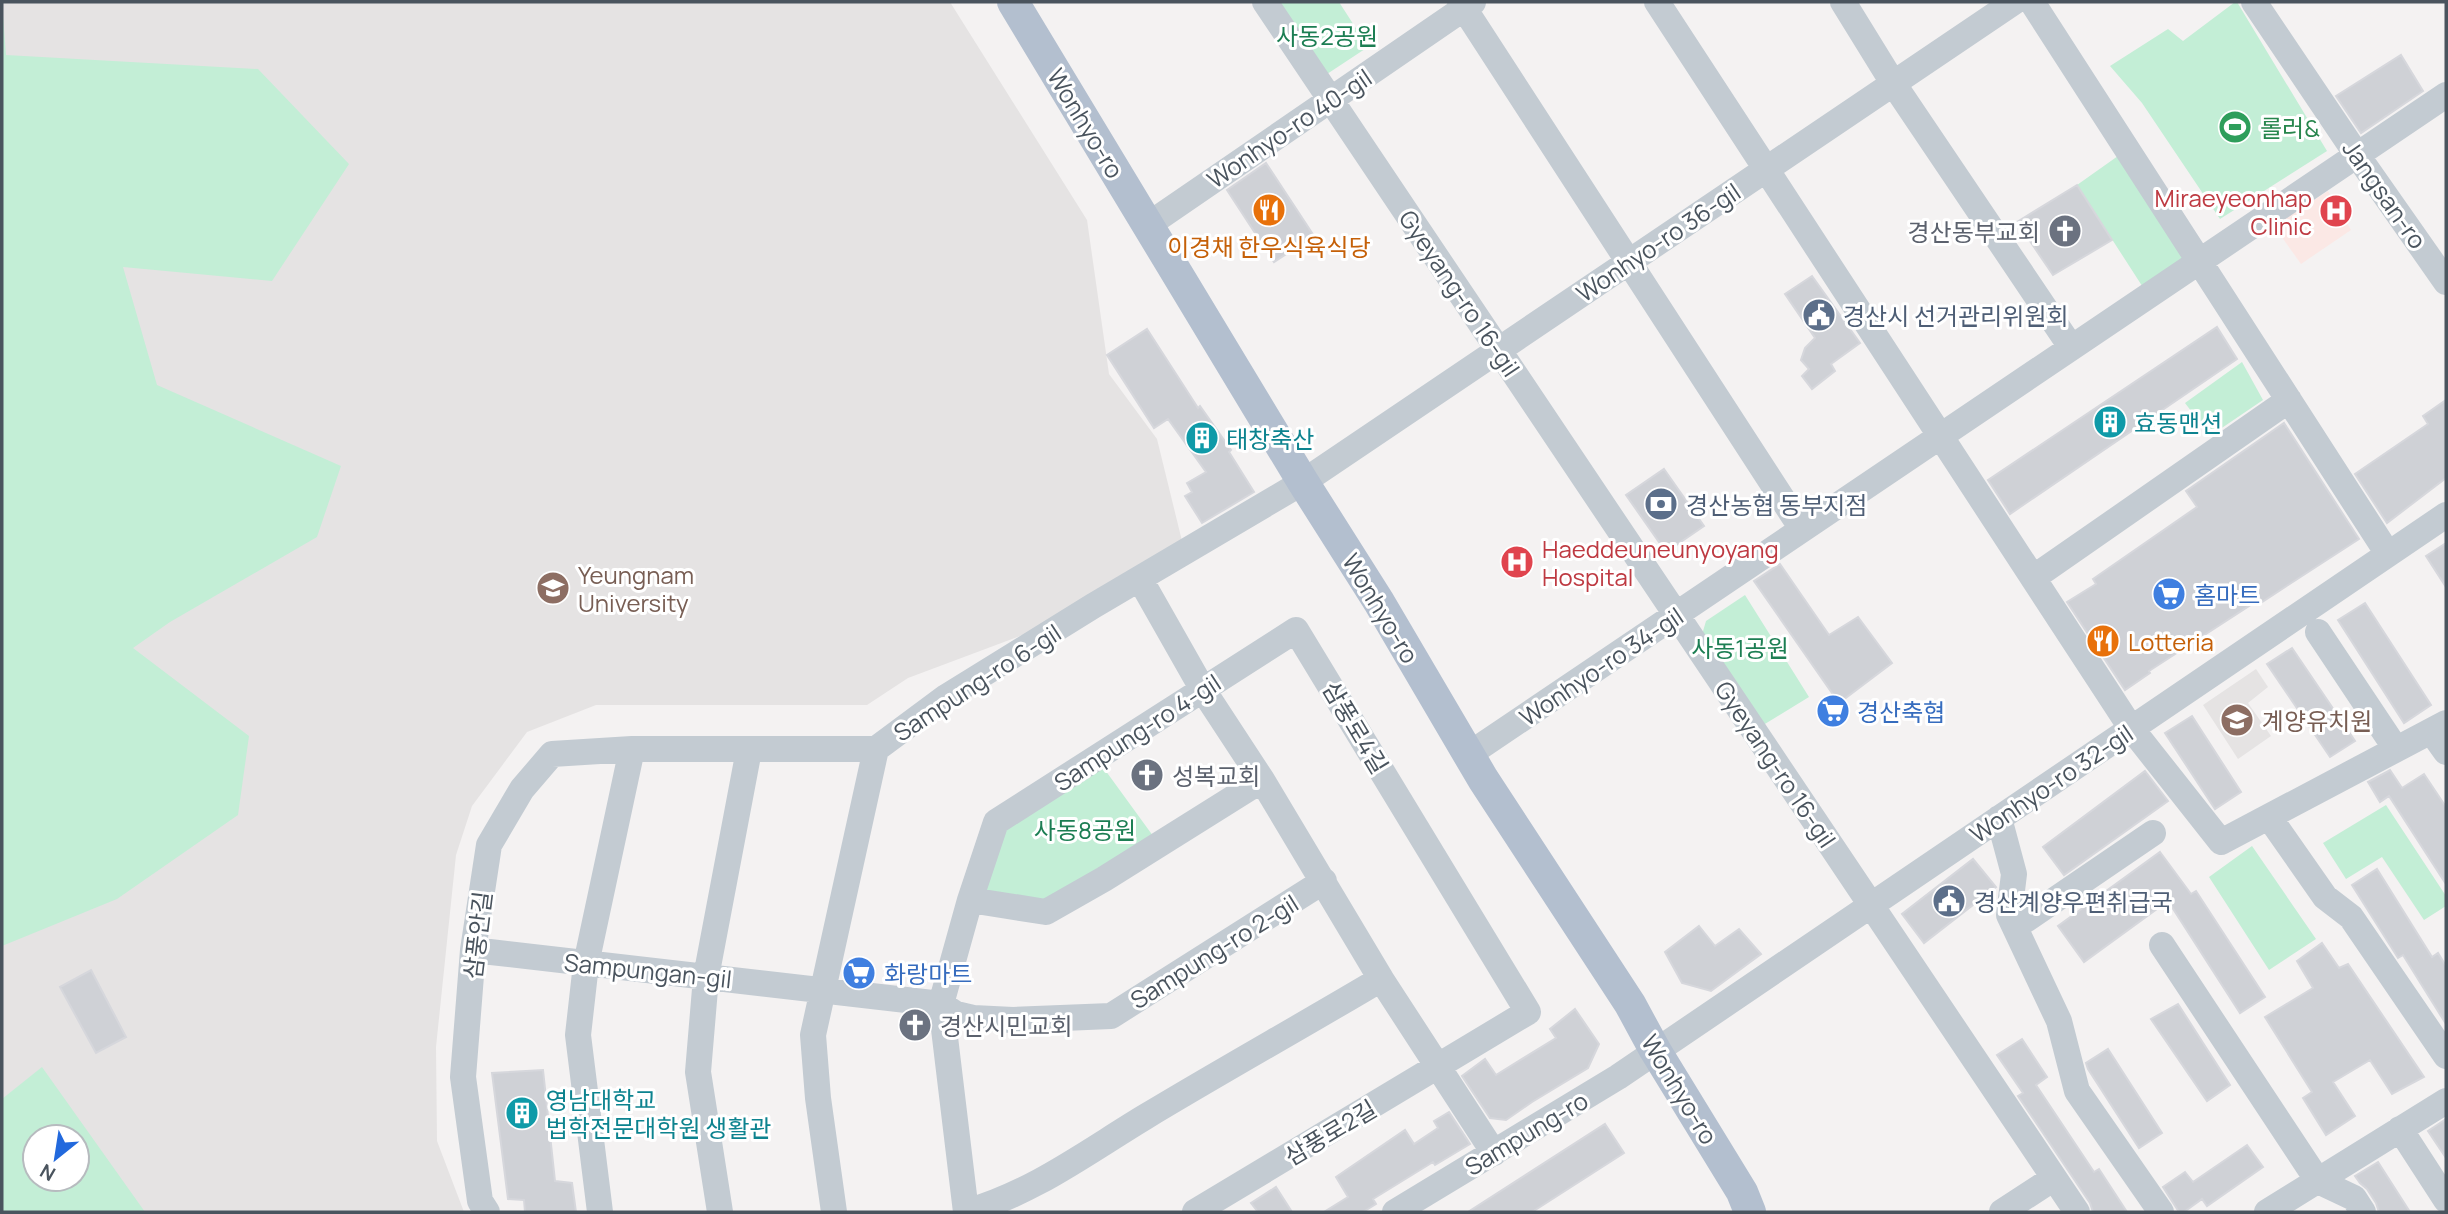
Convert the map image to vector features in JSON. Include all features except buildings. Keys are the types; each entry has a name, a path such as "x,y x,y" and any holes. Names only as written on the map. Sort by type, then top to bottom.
{"main road":[{"name":"Wonhyo-ro","path":"1013,2 1303,482 1379,602 1468,755 1630,1004 1655,1051 1742,1192 1750,1212"}],"street":[{"name":"Gyeyang-ro 16-gil","path":"1265,2 2077,1212"},
{"path":"1657,2 2131,728 2221,842 2439,727 2446,752"},
{"path":"1843,2 1893,83 2071,347"},
{"name":"Wonhyo-ro 36-gil","path":"1303,482 2014,2"},
{"path":"2032,2 2388,554"},
{"name":"Jangsan-ro","path":"2254,2 2446,282"},
{"name":"Wonhyo-ro 40-gil","path":"1148,225 1466,4 1629,262"},
{"name":"Wonhyo-ro 34-gil","path":"1468,755 2446,95"},
{"path":"1629,262 1802,529"},
{"path":"2033,578 2289,400"},
{"name":"Sampung-ro 6-gil","path":"834,1212 818,1098 813,1035 876,749 946,697 1303,482"},
{"name":"Wonhyo-ro 32-gil","path":"1655,1051 2446,515"},
{"name":"Sampung-ro 2-gil","path":"1140,579 1203,690 1262,780 1381,979 1494,1153"},
{"name":"Sampung-ro 4-gil","path":"966,1212 941,1004 970,900 996,822 1296,630 1528,1012 1438,1067"},
{"path":"2318,632 2396,749"},
{"path":"600,1212 578,1035 586,964 632,748"},
{"name":"삼풍안길","path":"487,1212 480,1201 463,1077 473,950 489,845 522,789 552,754 632,748 876,749"},
{"path":"720,1212 698,1072 706,977 749,750"},
{"path":"970,900 1046,912 1262,780"},
{"path":"2269,817 2325,897 2351,917 2446,1056"},
{"path":"1999,818 2014,874 2009,915 2060,1021 2077,1091 2161,1212"},
{"path":"2015,927 2153,833"},
{"name":"Sampung-ro 2-gil","path":"941,1004 956,1014 973,1018 1013,1020 1111,1016 1324,881"},
{"path":"2162,945 2318,1181 2354,1198 2362,1212"},
{"name":"Sampungan-gil","path":"473,950 941,1004"},
{"path":"966,1212 1011,1197 1065,1168 1381,979"},
{"name":"Sampung-ro","path":"1395,1212 1618,1077 1655,1051"},
{"name":"삼풍로2길","path":"1226,1204 1438,1067"},
{"path":"2267,1212 2446,1101"},
{"path":"2400,1129 2446,1200"},
{"path":"2002,1212 2054,1178"},
{"path":"1195,1212 1226,1204"}],"shaded area":[{"name":"Yeungnam University","path":"2,2 950,2 1087,220 1109,374 1157,439 1182,541 1025,634 908,678 867,705 596,705 527,732 472,806 456,855 436,1047 437,1141 464,1212 2,1212"},
{"path":"2328,191 2351,230 2301,264 2274,226"},
{"name":"계양유치원","path":"2256,669 2268,687 2248,703 2271,736 2238,759 2203,705"}],"green space":[{"path":"2,2 6,55 258,69 349,164 272,281 123,267 157,385 341,466 317,537 170,622 133,648 249,736 238,815 117,899 2,946"},
{"name":"사동2공원","path":"1271,2 1339,2 1368,47 1321,78"},
{"name":"롤러&","path":"2235,2 2327,151 2220,219 2142,103 2110,66 2168,29 2183,41"},
{"path":"2125,151 2190,254 2146,292 2077,185"},
{"path":"2242,362 2263,400 2210,436 2185,403"},
{"name":"사동1공원","path":"1745,595 1809,697 1755,730 1701,638 1706,621"},
{"name":"사동8공원","path":"1100,763 1156,840 1046,907 979,892 999,830"},
{"path":"2386,805 2446,896 2446,906 2424,920 2382,857 2346,879 2323,843"},
{"path":"2252,846 2316,939 2269,970 2209,877"},
{"path":"42,1067 82,1123 21,1123 21,1193 91,1193 91,1136 145,1212 2,1212 2,1099"}],"place":[{"name":"롤러&","path":"2235,127"},
{"name":"이경채 한우식육식당","path":"1269,210"},
{"name":"Miraeyeonhap Clinic","path":"2336,211"},
{"name":"경산동부교회","path":"2065,231"},
{"name":"경산시 선거관리위원회","path":"1819,315"},
{"name":"효동맨션","path":"2110,422"},
{"name":"태창축산","path":"1202,438"},
{"name":"경산농협 동부지점","path":"1661,504"},
{"name":"Haeddeuneunyoyang Hospital","path":"1517,562"},
{"name":"Yeungnam University","path":"553,588"},
{"name":"홈마트","path":"2169,594"},
{"name":"Lotteria","path":"2103,641"},
{"name":"경산축협","path":"1833,711"},
{"name":"계양유치원","path":"2237,720"},
{"name":"성복교회","path":"1147,775"},
{"name":"경산계양우편취급국","path":"1949,901"},
{"name":"화랑마트","path":"859,973"},
{"name":"경산시민교회","path":"915,1025"},
{"name":"영남대학교 법학전문대학원 생활관","path":"522,1113"}]}
